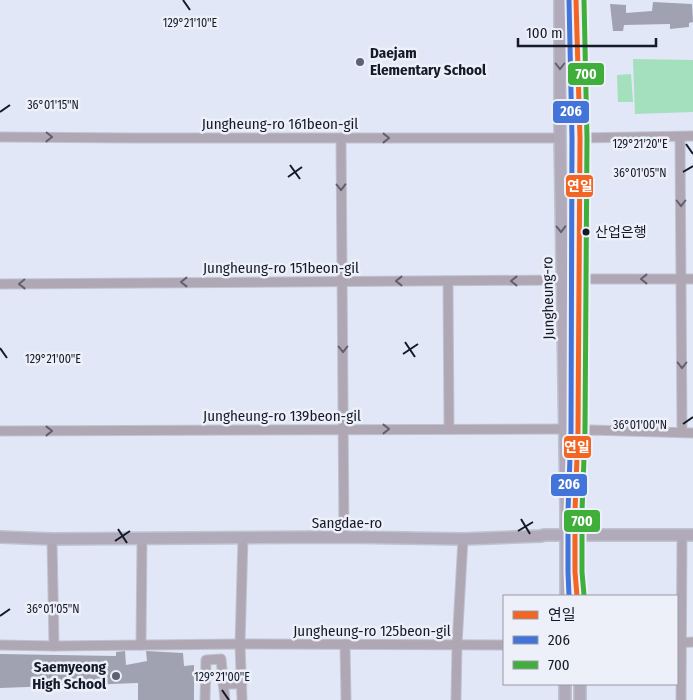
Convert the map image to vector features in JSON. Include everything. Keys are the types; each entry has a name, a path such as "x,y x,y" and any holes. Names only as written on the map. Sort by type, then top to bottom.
{"main road":[{"name":"Jungheung-ro","path":"560,0 564,429 577,595"},
{"name":"Jungheung-ro","path":"566,595 578,431 580,138 576,0"},
{"name":"Sangdae-ro","path":"0,537 52,539 463,538 571,535 688,535"},
{"path":"565,685 565,700"},
{"path":"580,685 580,700"}],"street":[{"path":"680,136 682,432"},
{"path":"580,138 693,136"},
{"name":"Jungheung-ro 161beon-gil","path":"0,137 560,138"},
{"path":"341,138 344,537"},
{"path":"580,280 693,279"},
{"name":"Jungheung-ro 151beon-gil","path":"0,284 562,280"},
{"path":"448,281 449,429"},
{"name":"Jungheung-ro 139beon-gil","path":"0,431 564,429"},
{"path":"578,431 693,432"},
{"path":"681,700 679,643 688,535"},
{"path":"141,645 142,538"},
{"path":"242,700 240,644 243,538"},
{"path":"456,700 463,538"},
{"path":"52,539 54,646"},
{"path":"679,643 693,642"},
{"path":"345,644 346,700"},
{"name":"Jungheung-ro 125beon-gil","path":"0,645 503,645"},
{"path":"205,700 206,660 220,660 225,700"},
{"path":"223,684 242,684"}],"green space":[{"path":"633,59 693,60 693,112 635,114"},
{"path":"631,74 633,102 618,102 617,75"}],"building":[{"path":"653,2 692,4 693,22 689,23 689,27 670,29 670,24 624,25 623,31 613,31 610,4 626,5 626,13 652,11"},
{"path":"125,651 126,665 147,661 146,651 183,653 184,666 194,665 194,700 138,700 138,683 0,688 0,654 116,656 116,652"}],"transit line":[{"name":"206","path":"569,0 572,138 571,431 568,511 569,595"},
{"name":"연일","path":"576,0 580,138 578,431 575,511 577,595"},
{"name":"700","path":"584,0 587,138 585,431 582,511 584,595"}],"place":[{"name":"Daejam Elementary School","path":"360,62"},
{"name":"산업은행","path":"586,232"},
{"name":"Saemyeong High School","path":"116,676"}]}
